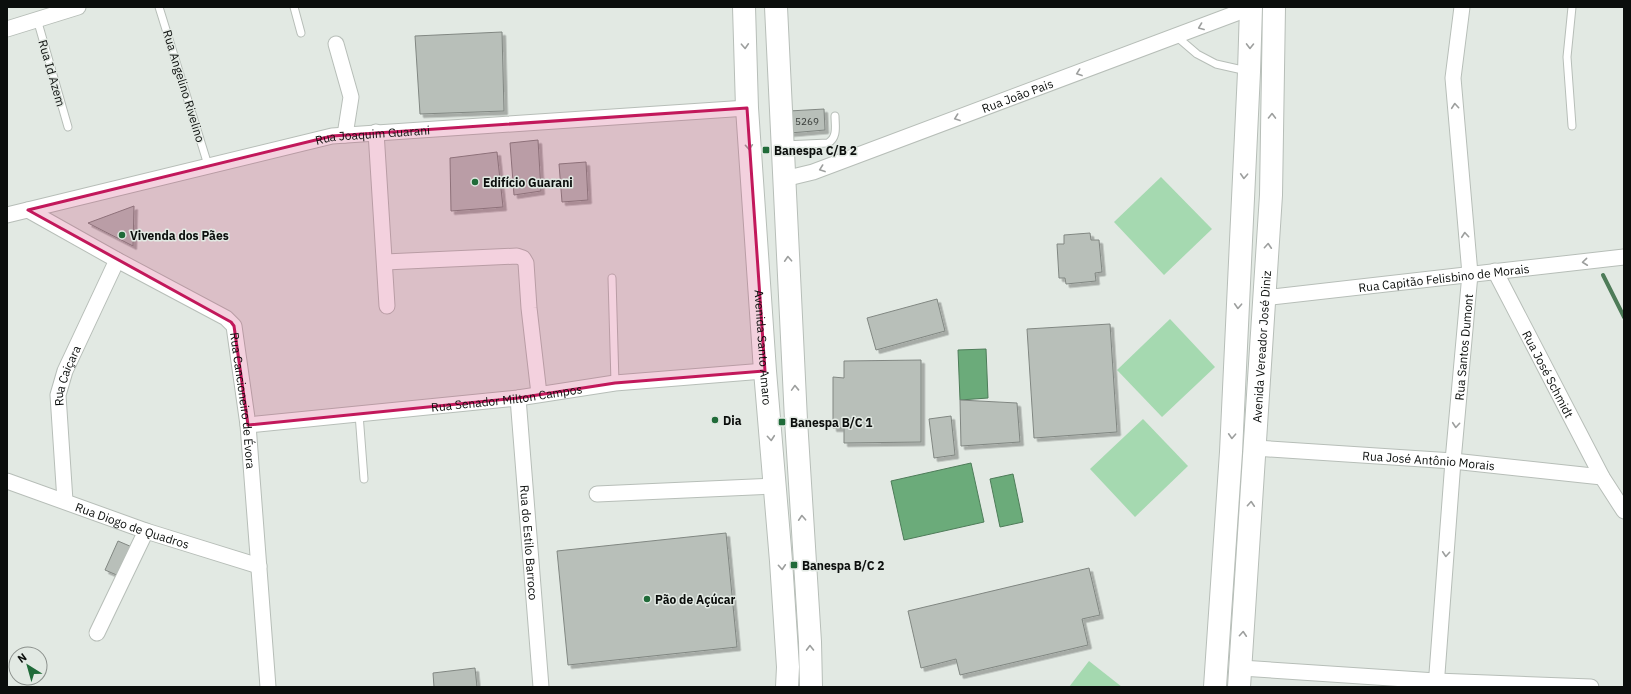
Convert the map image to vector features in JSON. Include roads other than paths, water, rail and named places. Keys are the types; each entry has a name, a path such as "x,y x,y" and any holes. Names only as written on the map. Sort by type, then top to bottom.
{"main road":[{"name":"Avenida Santo Amaro","path":"744,7 747,108 765,371 783,583 788,687"},
{"path":"776,7 803,539 810,642 811,687"},
{"name":"Avenida Vereador José Diniz","path":"1240,678 1271,196 1274,7"},
{"name":"Avenida Vereador José Diniz","path":"1215,687 1231,452 1249,72 1250,8"}],"street":[{"path":"7,29 78,7"},
{"name":"Rua Santos Dumont","path":"1436,684 1453,461 1470,274 1453,78 1462,7"},
{"name":"Rua João Pais","path":"784,179 813,172 1250,8"},
{"path":"336,44 351,97 344,135"},
{"name":"Rua Joaquim Guarani","path":"7,215 332,136 747,108"},
{"path":"376,132 387,306"},
{"name":"Rua Cancioneiro de Évora","path":"28,210 117,260 226,318 234,326 248,424 268,687"},
{"path":"385,262 501,256 517,256 523,258 526,264 529,308 539,394"},
{"name":"Rua Capitão Felisbino de Morais","path":"1264,298 1624,257"},
{"name":"Rua Caiçara","path":"65,501 58,395 65,371 117,260"},
{"name":"Rua José Schmidt","path":"1495,271 1602,476 1624,511"},
{"name":"Rua Senador Milton Campos","path":"248,424 518,398 615,383 765,371"},
{"name":"Rua do Estilo Barroco","path":"518,398 541,687"},
{"name":"Rua José Antônio Morais","path":"1255,448 1453,461 1602,476"},
{"name":"Rua Diogo de Quadros","path":"7,481 146,531 259,566"},
{"path":"597,494 775,486"},
{"path":"97,634 146,531"},
{"path":"1240,678 1591,687"}],"lane":[{"name":"Rua Angelino Rivelino","path":"159,7 208,165"},
{"path":"294,7 302,33"},
{"path":"1572,7 1567,57 1572,126"},
{"name":"Rua Id Azem","path":"37,20 68,127"},
{"path":"1176,36 1196,54 1216,64 1249,72"},
{"path":"782,145 828,143 833,140 836,135 835,116"},
{"path":"612,278 615,383"},
{"path":"359,414 364,479"}],"waterway":[{"path":"1603,275 1624,317"}],"place":[{"name":"Banespa C/B 2","path":"766,150"},
{"name":"Edifício Guarani","path":"475,182"},
{"name":"Vivenda dos Pães","path":"122,235"},
{"name":"Dia","path":"715,420"},
{"name":"Banespa B/C 1","path":"782,422"},
{"name":"Banespa B/C 2","path":"794,565"},
{"name":"Pão de Açúcar","path":"647,599"}]}
